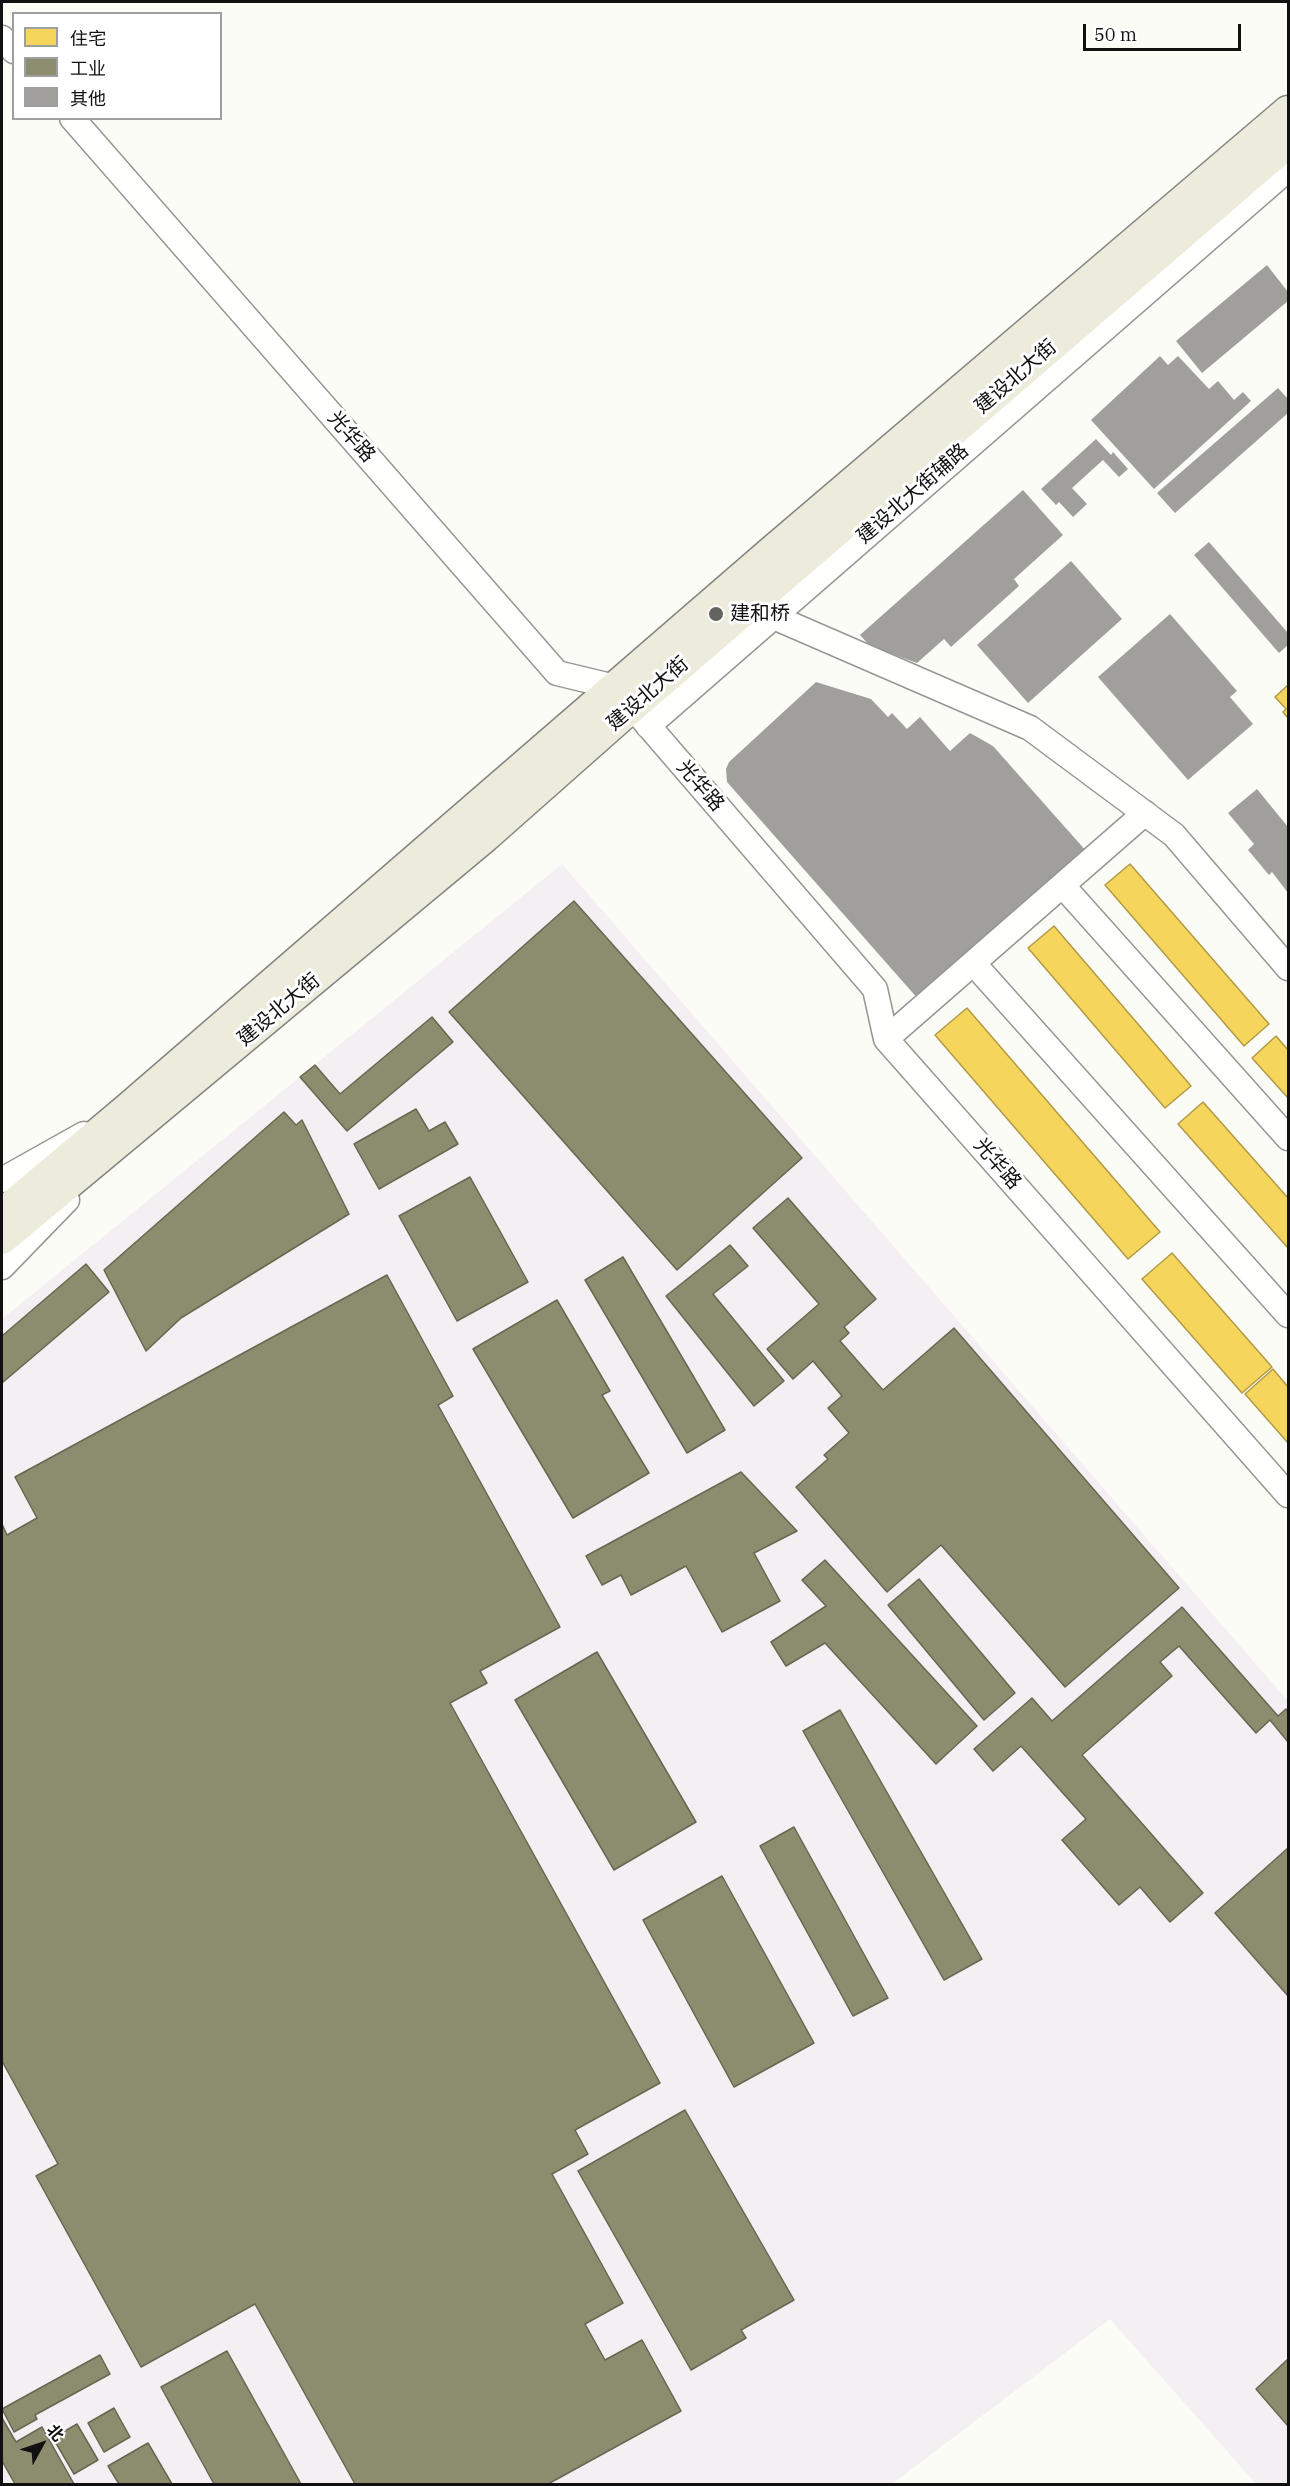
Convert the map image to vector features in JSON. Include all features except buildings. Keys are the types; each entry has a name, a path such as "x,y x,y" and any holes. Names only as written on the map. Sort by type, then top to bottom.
{"main road":[{"path":"632,707 1288,111"},
{"name":"建设北大街","path":"2,1239 132,1119 485,837 632,707 761,611 1288,142"},
{"path":"2,1214 132,1119"}],"street":[{"name":"光华路","path":"74,120 557,673 632,707 875,989 886,1039 1288,1495"},
{"name":"建设北大街辅路","path":"761,611 1288,169"},
{"path":"761,611 1030,728 1174,835 1288,968"},
{"path":"886,1039 1145,813"},
{"path":"1064,886 1288,1138"},
{"path":"974,964 1288,1316"},
{"path":"2,1180 132,1119"},
{"path":"2,1266 132,1119"}],"shaded area":[{"path":"562,864 1288,1701 1288,2484 1256,2484 1110,2319 892,2484 2,2484 2,1319"}],"place":[{"name":"建和桥","path":"716,614"}]}
